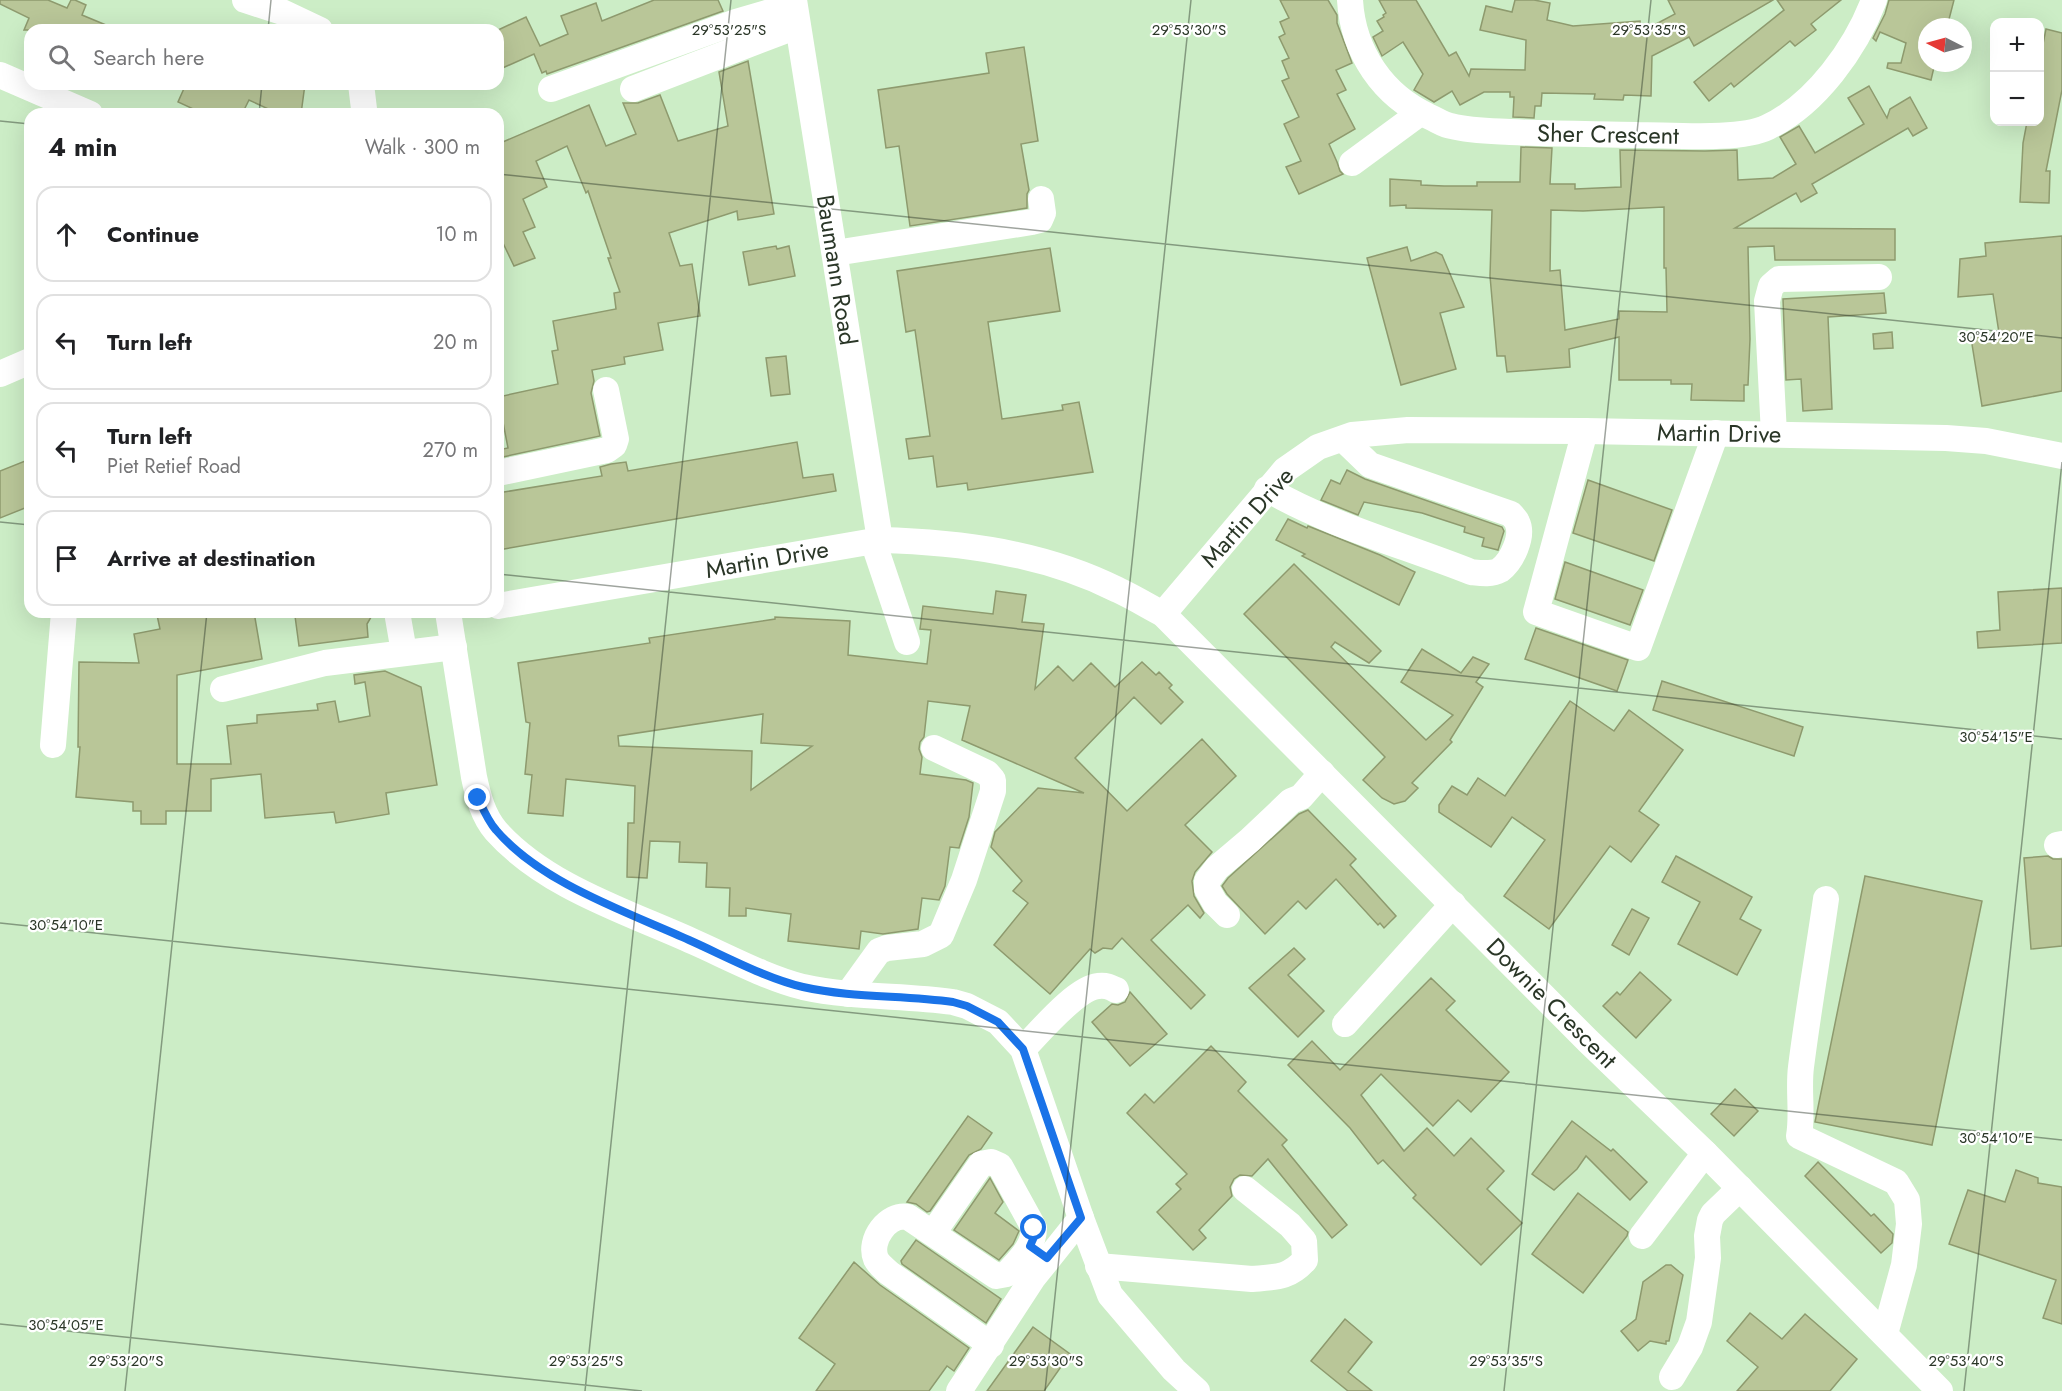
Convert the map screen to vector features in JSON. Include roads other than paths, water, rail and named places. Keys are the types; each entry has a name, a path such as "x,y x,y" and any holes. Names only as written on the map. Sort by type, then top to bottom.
{"street":[{"path":"245,0 282,12 307,24"},
{"name":"Sher Crescent","path":"1350,0 1357,34 1368,64 1383,85 1420,113 1449,126 1471,130 1545,134 1741,135 1768,127 1802,105 1828,80 1867,19 1874,0"},
{"path":"633,88 795,10"},
{"path":"551,89 736,22 795,10"},
{"name":"Baumann Road","path":"795,10 835,253 876,540 907,642"},
{"path":"0,75 24,85"},
{"path":"35,90 76,108"},
{"path":"361,90 363,108"},
{"path":"1352,163 1420,113"},
{"path":"835,253 1040,220 1043,213 1041,199"},
{"path":"1774,434 1767,301 1772,286 1779,279 1879,277"},
{"path":"0,374 24,364"},
{"path":"504,472 607,450 614,445 616,439 606,390"},
{"name":"Martin Drive","path":"504,605 876,540 962,545 997,550 1028,558 1117,589 1163,614 1285,470 1318,447 1352,435 1408,430 1947,438 1986,441 2062,456"},
{"path":"1585,431 1536,612 1638,648 1716,433"},
{"path":"1267,489 1291,503 1334,521 1471,572 1492,573 1500,570 1510,560 1519,533 1517,522 1511,514 1370,465 1343,439"},
{"name":"Downie Crescent","path":"1163,614 1588,1041 1705,1153 1940,1391"},
{"path":"53,745 63,618"},
{"path":"398,618 404,652"},
{"path":"453,618 454,647 478,798 495,829 528,859 568,885 630,915 756,969 801,986 848,994 929,999 967,1006 998,1022 1023,1049 1110,1295 1192,1389"},
{"path":"223,688 325,663 454,647"},
{"path":"848,994 879,951 923,944 941,935 964,880 993,790 993,780 987,772 934,748"},
{"path":"1227,915 1215,903 1207,889 1207,880 1217,868 1291,801 1301,797 1322,772"},
{"path":"1826,899 1801,1069 1802,1123 1799,1136 1896,1182 1907,1200 1909,1224 1904,1265 1884,1334"},
{"path":"1345,1024 1453,904"},
{"path":"1023,1049 1086,989 1107,985 1116,990"},
{"path":"1642,1236 1705,1153"},
{"path":"933,1233 981,1164 991,1162 1000,1166 1034,1228 1034,1237 1039,1252 991,1345 959,1391"},
{"path":"1672,1377 1690,1347 1699,1322 1708,1258 1707,1236 1710,1220 1713,1214 1740,1188"},
{"path":"1098,1266 1252,1279 1275,1278 1295,1271 1305,1260 1304,1241 1290,1225 1245,1189"},
{"path":"991,1345 889,1273 878,1262 875,1248 886,1223 901,1215 908,1217 996,1275 1007,1274 1081,1218"}]}
